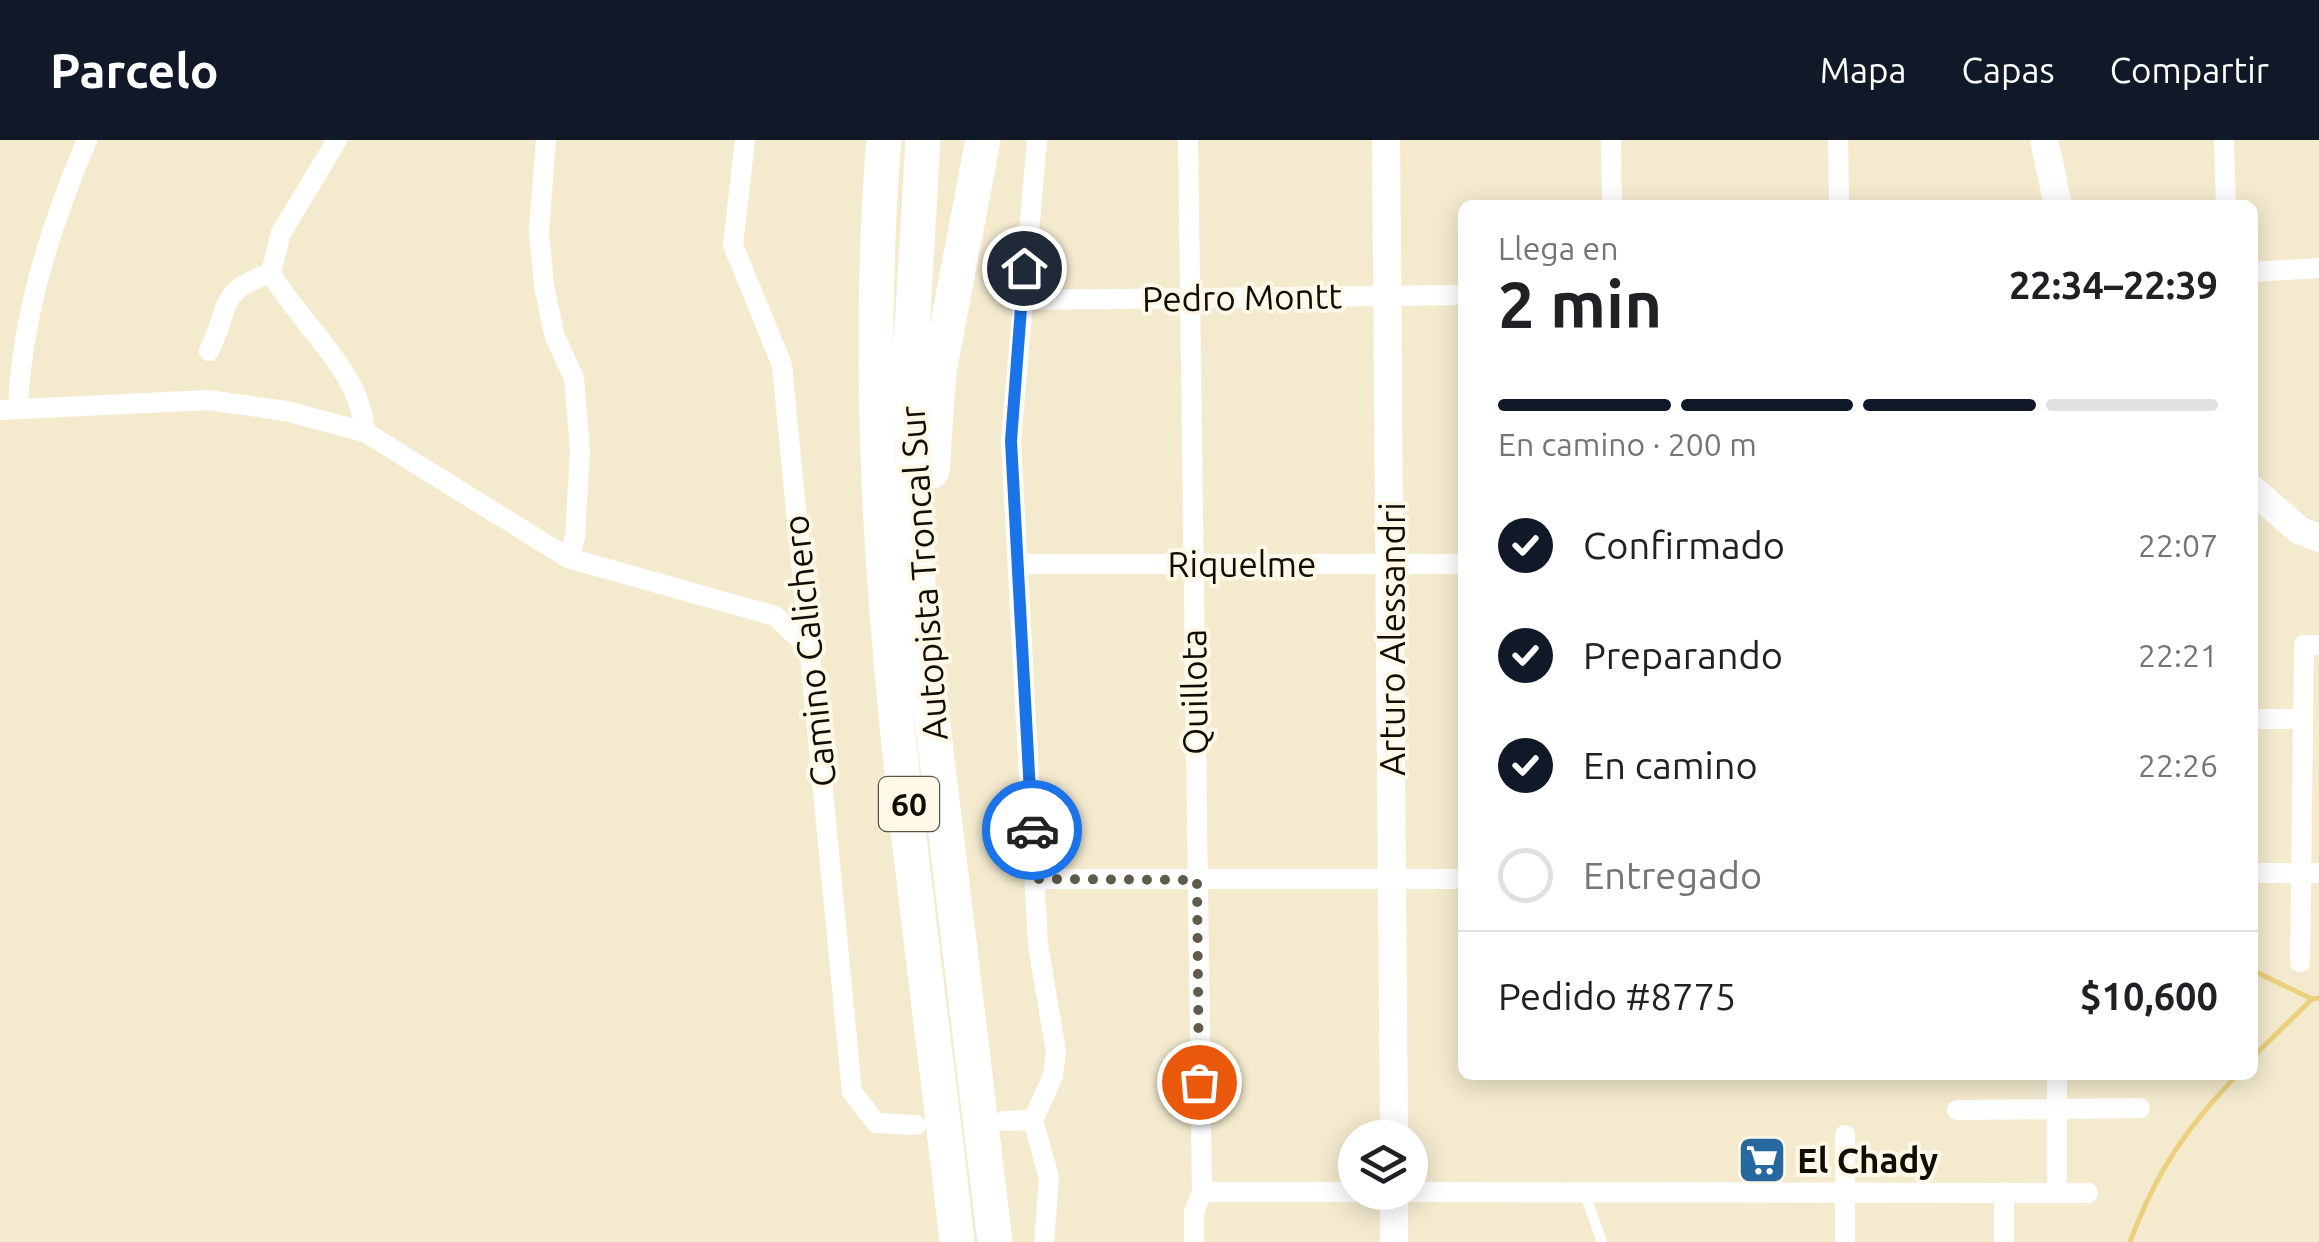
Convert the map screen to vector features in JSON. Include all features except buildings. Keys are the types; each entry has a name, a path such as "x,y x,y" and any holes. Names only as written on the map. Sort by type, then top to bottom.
{"highway":[{"name":"Autopista Troncal Sur","path":"884,140 874,365 880,530 957,1242"},
{"name":"Autopista Troncal Sur","path":"923,140 913,282 911,446 919,609 995,1242"},
{"path":"938,772 931,491 938,388 983,140"}],"main road":[{"name":"Arturo Alessandri","path":"1386,140 1394,1120"},
{"path":"2044,140 2057,200"},
{"path":"2258,494 2300,530 2319,538"},
{"path":"1394,1210 1394,1242"}],"street":[{"path":"88,140 66,190 33,301 9,409 208,400 286,411 365,432 568,558 775,616 809,648"},
{"path":"337,140 281,234 271,272 290,306 321,341 360,398 365,432"},
{"path":"546,140 539,230 544,286 555,336 574,378 580,451 575,537 568,558"},
{"name":"Camino Calichero","path":"745,140 733,245 782,365 852,1092 876,1123 916,1125"},
{"path":"1037,140 1011,441 1038,945 1056,1052 1052,1076 1033,1120 1049,1178 1044,1242"},
{"name":"Quillota","path":"1188,140 1202,1192 1194,1212 1194,1242"},
{"path":"1611,140 1612,200"},
{"path":"1838,140 1839,200"},
{"path":"2224,140 2226,200"},
{"path":"2258,272 2319,268"},
{"path":"209,351 224,322 226,298 240,284 271,272"},
{"name":"Pedro Montt","path":"1021,300 1458,294"},
{"name":"Riquelme","path":"1020,564 1458,564"},
{"path":"2300,962 2310,873 2303,719 2312,645"},
{"path":"2258,719 2303,719"},
{"path":"2258,873 2310,873"},
{"path":"1034,879 1458,879"},
{"path":"2057,1080 2057,1192"},
{"path":"1957,1110 2140,1108"},
{"path":"1004,1121 1033,1120"},
{"path":"1845,1134 1845,1242"},
{"path":"1202,1192 1338,1192"},
{"path":"1428,1192 2088,1193"},
{"path":"2004,1192 2004,1242"}],"lane":[{"path":"1584,1194 1602,1242"}],"waterway":[{"path":"2258,973 2312,999"},
{"path":"2258,1052 2312,999 2319,998"},
{"path":"2130,1242 2174,1152 2233,1080"}],"way so far":[{"path":"1032,830 1034,879 1197,880 1199,1082"}],"place":[{"name":"El Chady","path":"1762,1160"}],"route":[{"path":"1024,268 1011,441 1032,830"}]}
